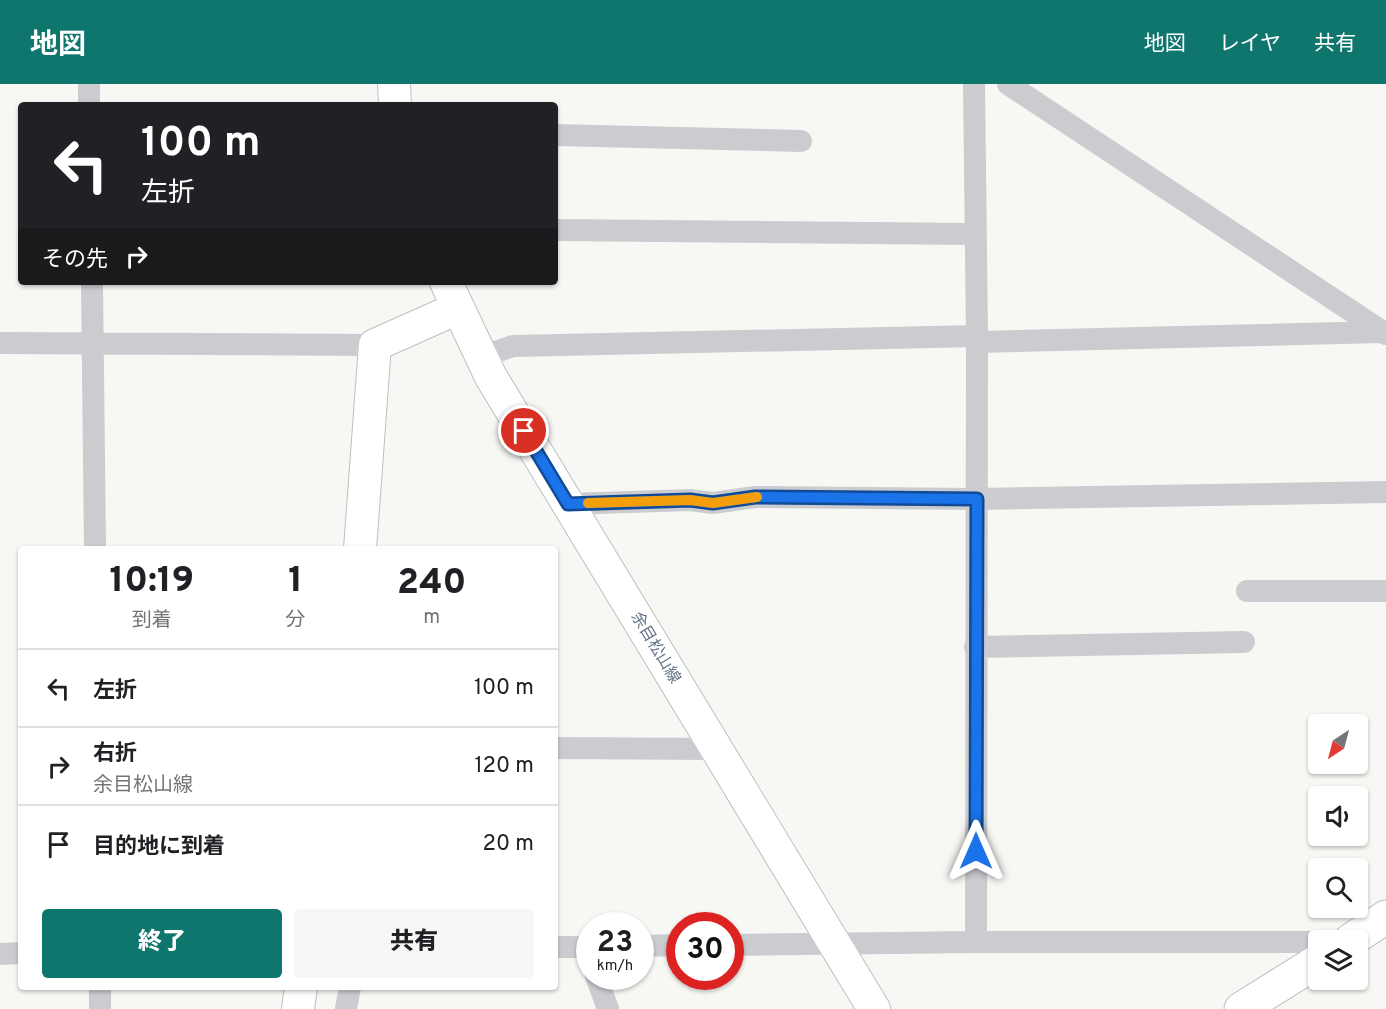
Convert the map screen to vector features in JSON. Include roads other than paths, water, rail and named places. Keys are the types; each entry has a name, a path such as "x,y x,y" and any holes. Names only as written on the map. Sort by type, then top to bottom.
{"main road":[{"path":"394,84 395,102"},
{"path":"360,546 375,345 452,295"},
{"name":"余目松山線","path":"452,295 481,357 874,1009"},
{"path":"1366,930 1386,917"},
{"path":"1241,1009 1308,967"},
{"path":"298,1009 301,990"}],"street":[{"path":"89,84 90,102"},
{"path":"974,84 977,339 976,942"},
{"path":"1008,84 1385,333"},
{"path":"558,135 801,141"},
{"path":"558,230 975,234"},
{"path":"92,285 95,546"},
{"path":"481,357 513,346 1385,333"},
{"path":"0,343 375,345"},
{"path":"568,504 690,500 713,503 755,497 977,499 1386,492"},
{"path":"1247,591 1386,591"},
{"path":"975,647 1244,642"},
{"path":"558,748 716,749"},
{"path":"744,945 1308,942"},
{"path":"558,947 576,950"},
{"path":"0,954 18,953"},
{"path":"100,990 100,1009"},
{"path":"346,1009 349,990"},
{"path":"601,990 608,1009"}]}
